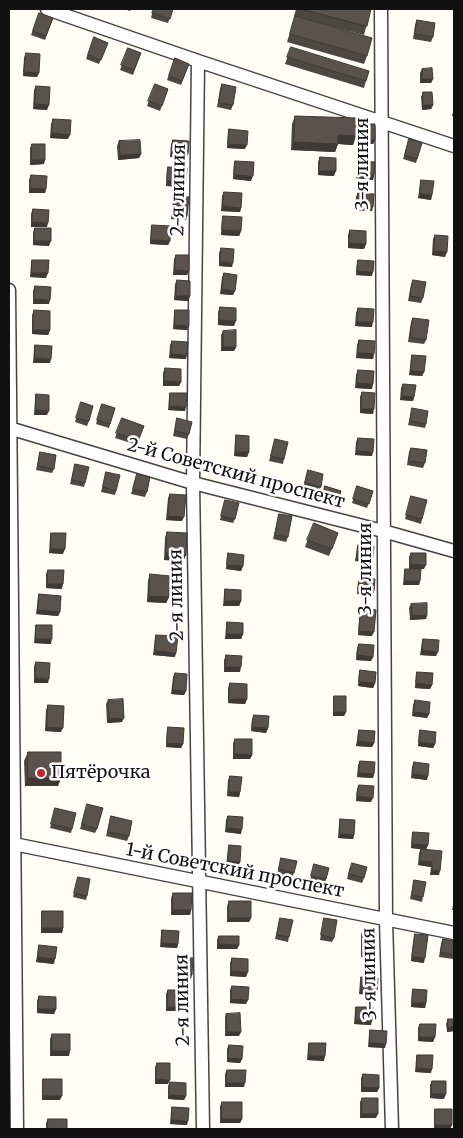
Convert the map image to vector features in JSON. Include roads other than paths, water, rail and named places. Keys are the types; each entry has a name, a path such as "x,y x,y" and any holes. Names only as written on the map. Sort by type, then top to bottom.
{"street":[{"path":"47,9 454,146"},
{"name":"3-я линия","path":"381,9 380,122 386,920 392,1129"},
{"name":"2-я линия","path":"198,61 193,483 203,1129"},
{"path":"9,290 12,844 17,1129"},
{"name":"2-й Советский проспект","path":"9,428 193,483 454,551"},
{"name":"1-й Советский проспект","path":"12,844 454,933"}],"place":[{"name":"Пятёрочка","path":"41,773"}]}
